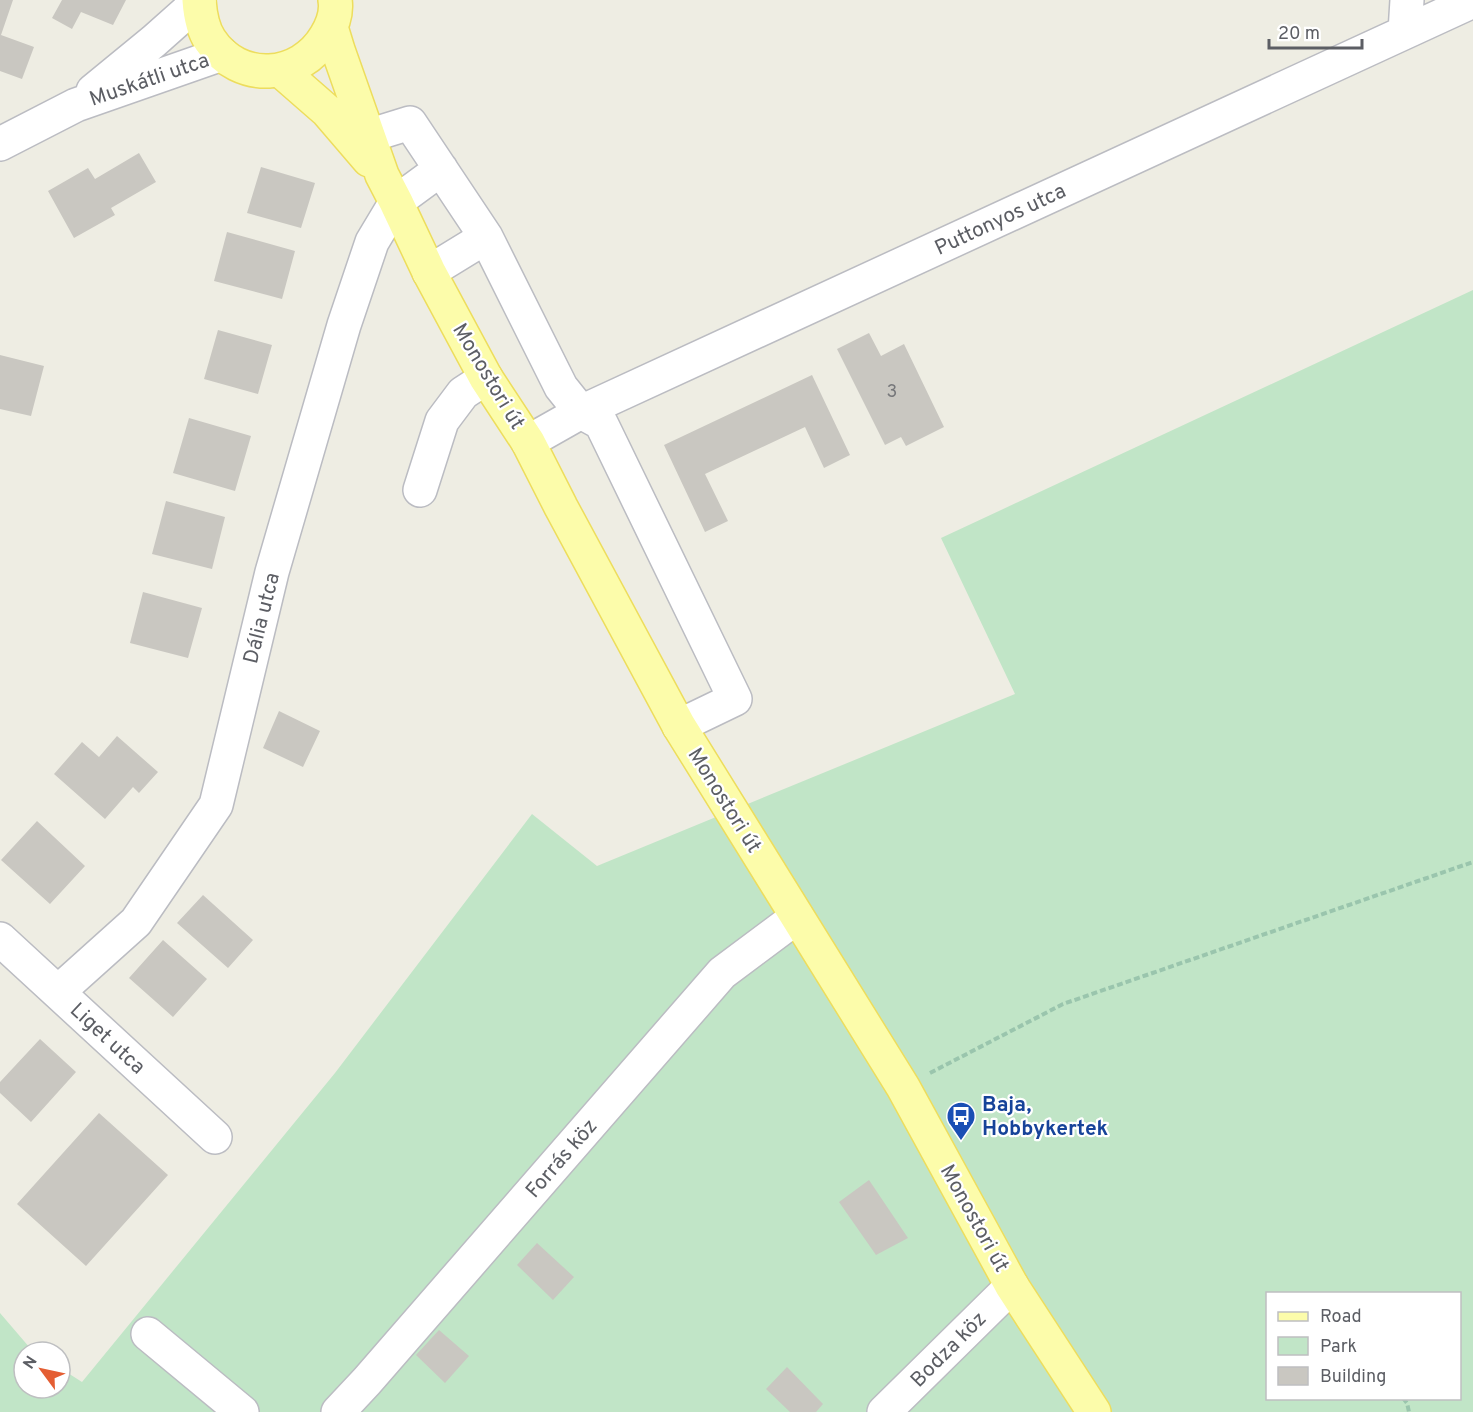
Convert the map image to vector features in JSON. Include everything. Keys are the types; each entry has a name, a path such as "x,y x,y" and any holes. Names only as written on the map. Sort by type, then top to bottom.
{"main road":[{"path":"199,0 201,21 209,39 222,54 239,65 259,71 280,70 302,62 311,55 320,47 335,8"},
{"name":"Monostori út","path":"335,8 338,50 389,188 429,272 486,378 528,442 679,726 903,1087 1012,1286 1094,1412"},
{"name":"Monostori út","path":"280,70 327,111 389,188"}],"street":[{"name":"Muskátli utca","path":"76,105 154,41 199,0"},
{"path":"1406,32 1407,0"},
{"name":"Puttonyos utca","path":"528,442 581,412 1473,1"},
{"name":"Muskátli utca","path":"0,144 76,105 222,54"},
{"path":"368,136 410,123 486,237 561,387 581,412 601,423 735,699 679,726"},
{"path":"389,188 441,169"},
{"name":"Dália utca","path":"58,992 136,922 216,805 272,572 344,325 389,188"},
{"path":"429,272 486,237"},
{"path":"420,490 442,421 463,393 486,378"},
{"name":"Forrás köz","path":"338,1412 722,973 797,918"},
{"name":"Liget utca","path":"0,939 215,1137"},
{"name":"Bodza köz","path":"884,1412 1012,1286"},
{"path":"148,1334 242,1412"}],"path":[{"path":"903,1087 1063,1004 1473,862"}],"green space":[{"path":"1473,290 1473,1412 0,1412 0,1313 23,1340 12,1340 12,1400 72,1400 72,1376 82,1382 335,1073 532,814 597,866 1015,694 941,538"}],"building":[{"path":"0,0 13,0 1,35 34,47 22,79 0,71"},
{"path":"62,0 126,0 113,25 81,12 72,29 52,18"},
{"path":"139,153 156,182 111,208 115,215 74,238 48,191 88,168 95,179"},
{"path":"261,167 315,183 301,228 247,213"},
{"path":"227,232 295,251 282,299 214,281"},
{"path":"218,330 272,345 258,394 204,379"},
{"path":"869,333 881,356 904,344 944,427 906,446 901,437 885,445 837,349"},
{"path":"0,355 44,366 31,416 0,409"},
{"path":"812,375 850,455 824,468 805,427 705,474 728,521 705,532 664,445"},
{"path":"189,418 251,436 235,491 173,473"},
{"path":"166,501 225,517 212,569 152,554"},
{"path":"143,592 202,608 188,658 130,643"},
{"path":"279,711 320,731 303,767 263,748"},
{"path":"117,736 158,772 139,793 133,787 105,819 54,774 82,742 99,757"},
{"path":"37,821 85,866 50,904 1,860"},
{"path":"203,895 253,940 228,968 177,923"},
{"path":"163,940 207,979 173,1017 129,978"},
{"path":"40,1039 76,1072 31,1122 0,1093 0,1082"},
{"path":"99,1113 168,1175 86,1266 17,1204"},
{"path":"869,1180 908,1238 876,1255 839,1202"},
{"path":"537,1243 574,1277 553,1300 517,1265"},
{"path":"439,1330 469,1356 445,1383 416,1355"},
{"path":"787,1367 823,1404 816,1412 790,1412 766,1389"}],"place":[{"name":"Baja, Hobbykertek","path":"961,1142"}]}
